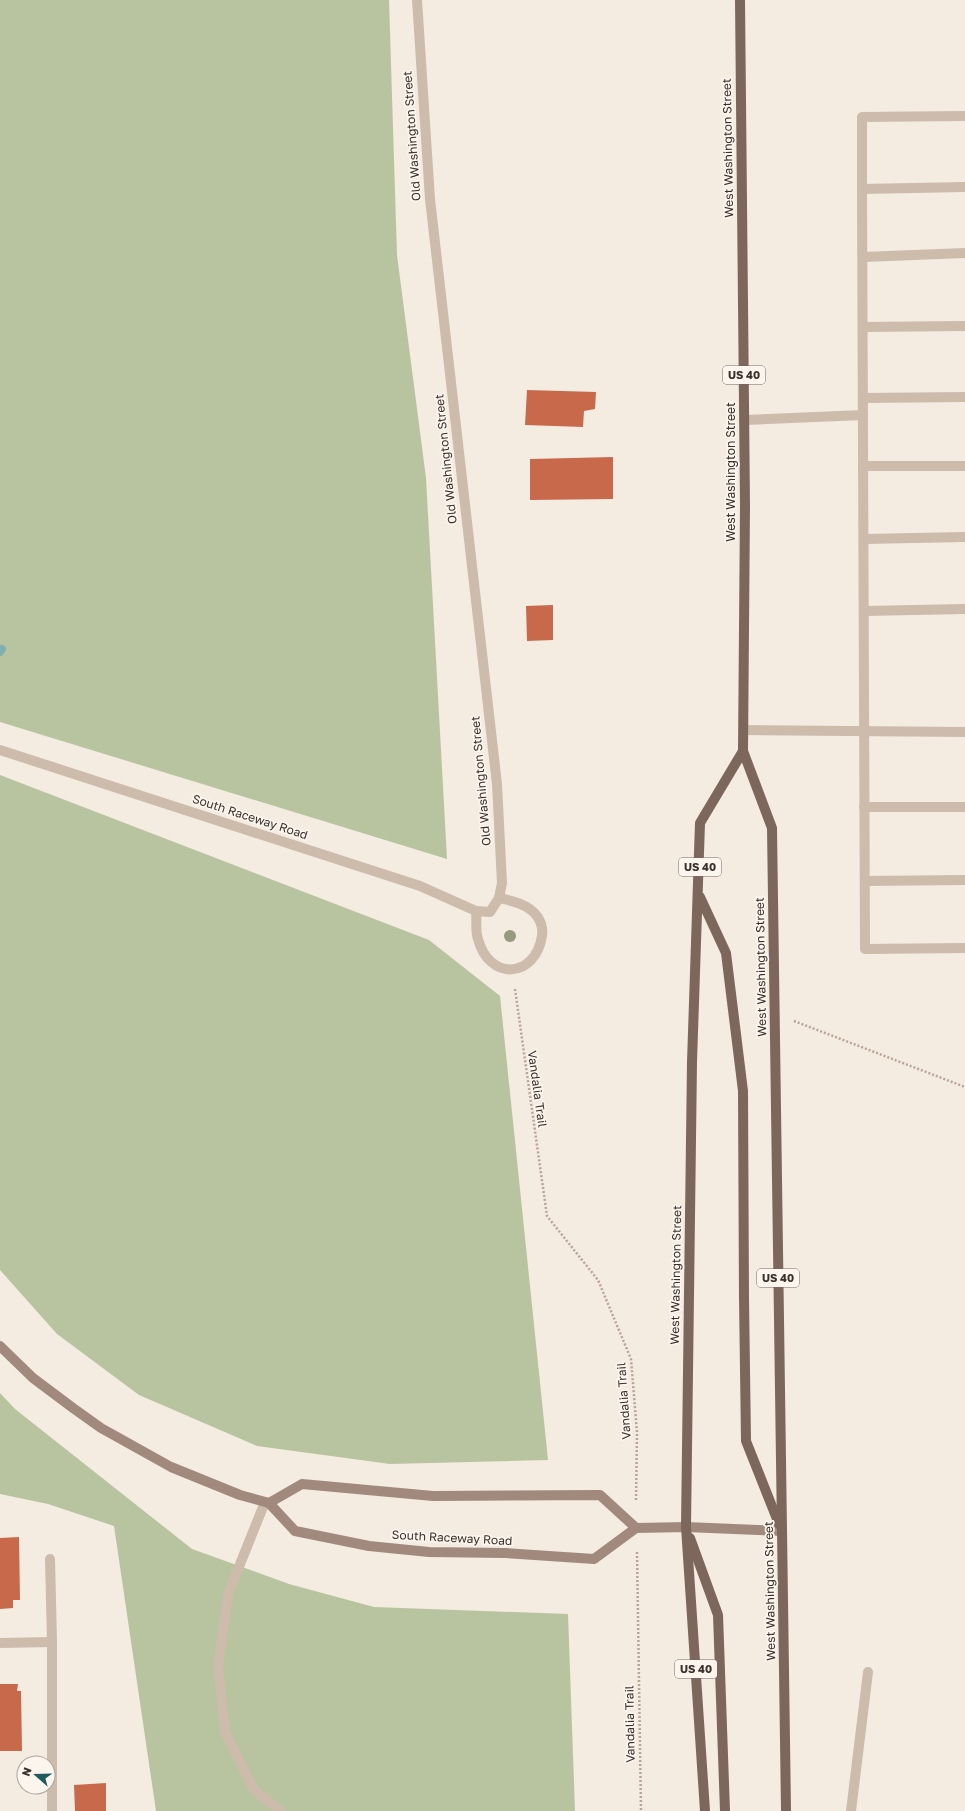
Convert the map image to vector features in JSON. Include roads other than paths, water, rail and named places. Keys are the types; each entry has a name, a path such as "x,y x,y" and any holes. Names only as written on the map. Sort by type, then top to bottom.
{"main road":[{"name":"West Washington Street","path":"740,0 744,420 743,751 772,828 786,1811"},
{"name":"West Washington Street","path":"705,1811 686,1527 692,1070 699,896 700,823 743,751"},
{"path":"0,1346 33,1378 108,1432 171,1467 240,1495 267,1502 302,1484 432,1496 600,1496 636,1528 686,1527 782,1531 746,1441 744,1090 726,953 699,896"},
{"name":"South Raceway Road","path":"267,1502 295,1531 369,1546 429,1552 505,1553 594,1559 636,1528"},
{"path":"686,1527 718,1615 725,1811"}],"street":[{"name":"Old Washington Street","path":"417,0 430,198 497,784 502,883 499,898 490,912"},
{"path":"965,116 862,117 865,949 965,948"},
{"path":"862,189 965,187"},
{"path":"863,257 965,253"},
{"path":"863,327 965,326"},
{"path":"863,398 965,397"},
{"path":"744,420 863,415"},
{"path":"863,466 965,466"},
{"path":"864,539 965,537"},
{"path":"864,610 965,609"},
{"path":"744,730 965,732"},
{"name":"South Raceway Road","path":"0,750 420,886 476,912 490,912"},
{"path":"864,807 965,807"},
{"path":"865,881 965,880"},
{"path":"476,912 478,939 487,959 501,969 518,969 531,961 540,946 543,928 537,916 522,904 499,898"},
{"path":"267,1502 228,1594 218,1665 225,1732 254,1790 280,1811"},
{"path":"50,1559 52,1642 52,1811"},
{"path":"0,1643 52,1642"},
{"path":"851,1811 868,1672"}]}
